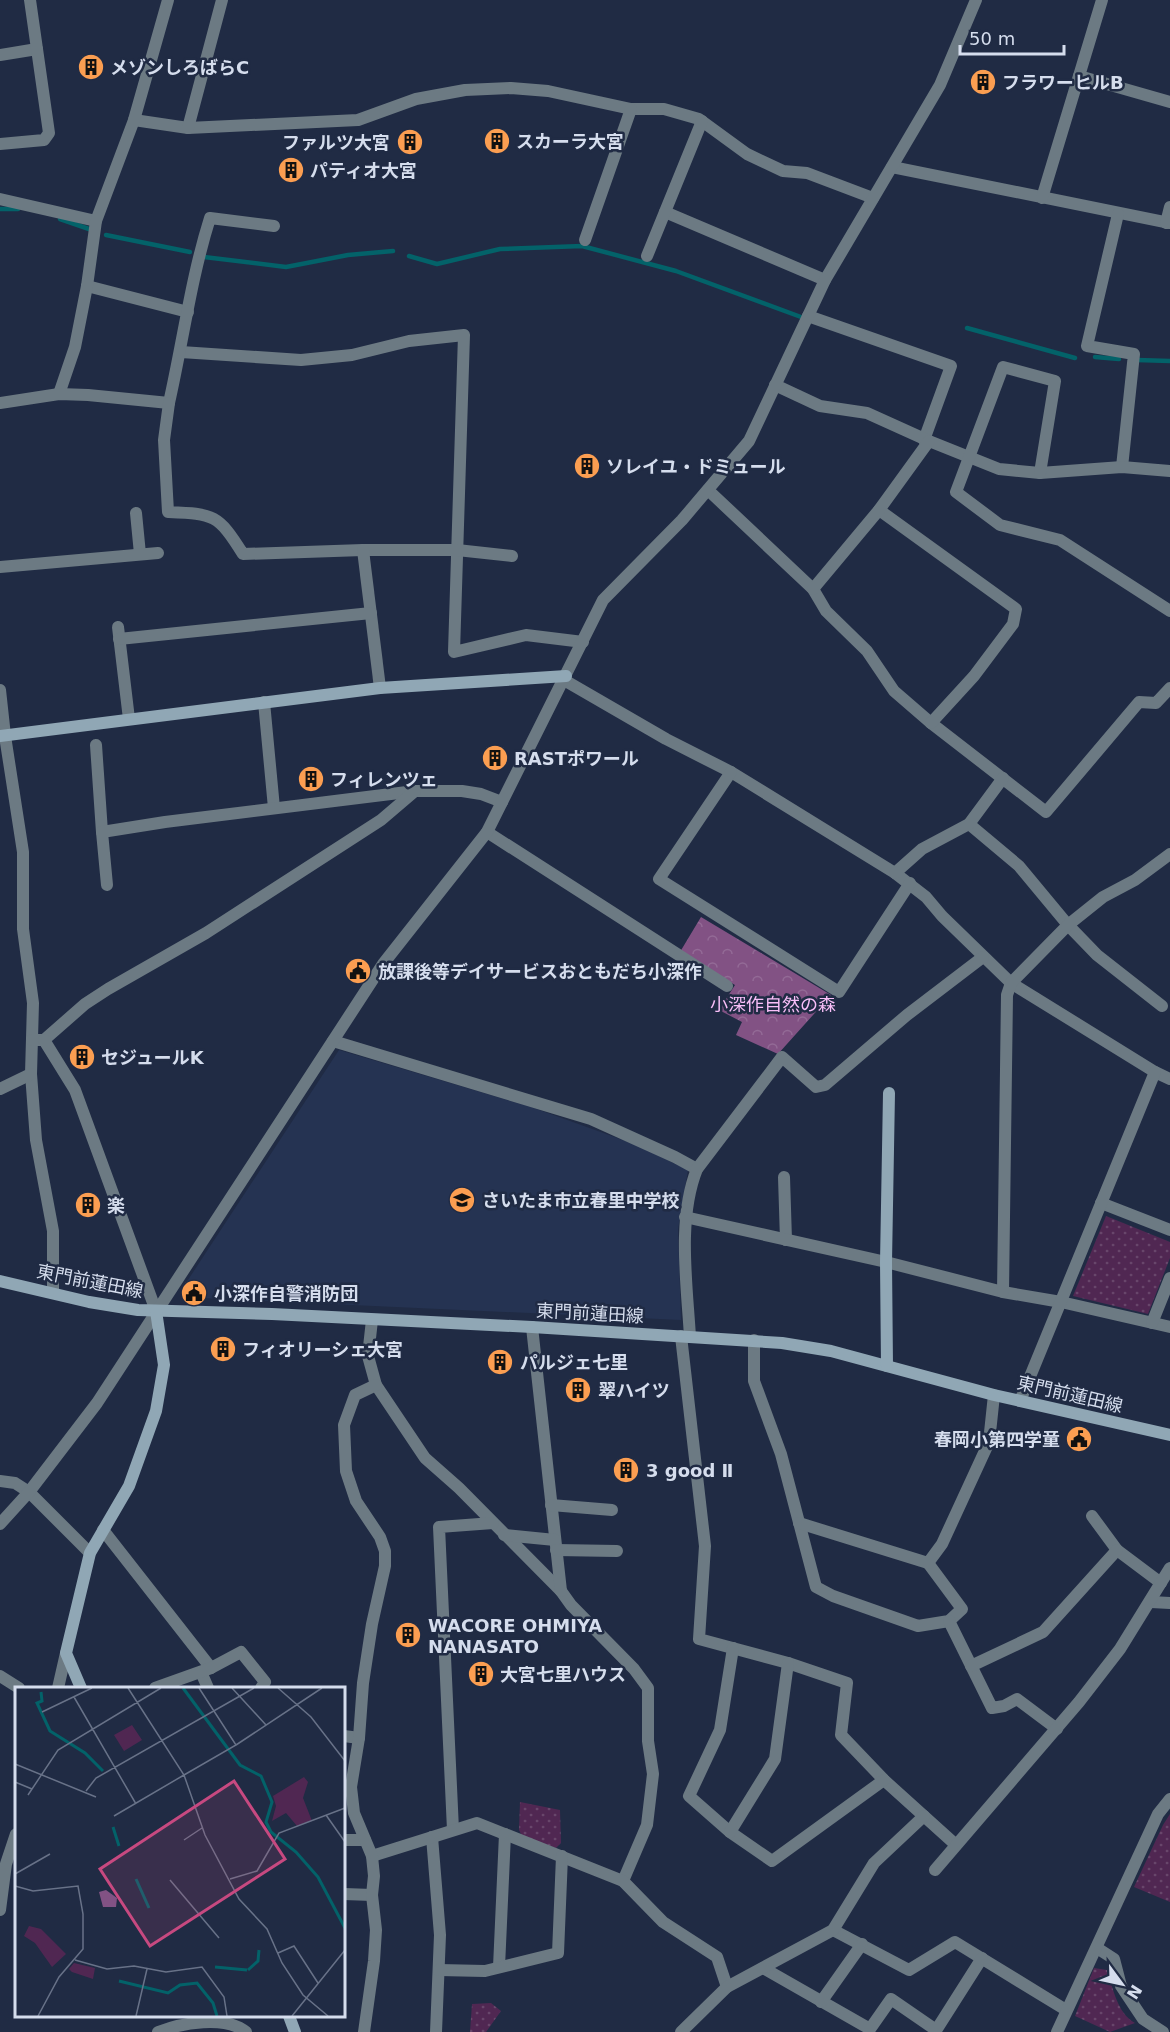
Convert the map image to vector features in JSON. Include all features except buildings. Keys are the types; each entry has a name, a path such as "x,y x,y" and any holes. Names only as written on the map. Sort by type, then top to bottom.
{"street":[{"path":"0,144 44,140 49,133 30,0"},
{"path":"59,394 75,347 87,286 96,221 134,120 168,0"},
{"path":"188,128 222,0"},
{"path":"0,1524 29,1492 97,1403 383,964 487,832 603,600 682,520 748,441 825,280 940,85 976,0"},
{"path":"1042,198 1102,0"},
{"path":"0,55 37,49"},
{"path":"1079,76 1170,102"},
{"path":"134,120 188,128 358,120 416,99 465,90 511,88 548,90 631,109 664,110 702,121 747,154 783,171 807,173 873,198"},
{"path":"585,240 631,109"},
{"path":"646,256 702,121"},
{"path":"892,167 1168,223 1170,207"},
{"path":"0,199 96,221"},
{"path":"665,212 825,280"},
{"path":"1118,214 1087,346 1134,354 1122,467"},
{"path":"274,226 210,218 198,254 181,352 169,403 164,440 168,512 202,514 216,520 230,532 243,554 457,550 512,556"},
{"path":"87,286 188,312"},
{"path":"808,316 951,366 926,441 879,510 813,589"},
{"path":"181,352 301,360 352,355 409,342 464,336 454,652 526,635 583,642"},
{"path":"1040,473 1055,381 1003,367 956,492 1000,525 1060,540 1170,611"},
{"path":"775,385 820,406 867,413 926,441 999,469 1040,473 1122,467 1170,471"},
{"path":"0,403 59,394 169,403"},
{"path":"708,490 813,589 826,611 867,651 894,691 931,723 1046,812 1139,702 1156,703 1170,688"},
{"path":"879,510 1016,609 1013,624 974,676 931,723"},
{"path":"136,513 140,554"},
{"path":"363,550 380,688"},
{"path":"0,567 158,553"},
{"path":"129,719 119,633 370,613"},
{"path":"2,736 380,688 565,678 666,740 731,772 895,873 926,897 942,916 1011,983 1170,1079"},
{"path":"0,690 2,736 23,852 23,929 38,1040 31,1074 36,1140 53,1231 53,1293"},
{"path":"264,702 274,808"},
{"path":"96,745 107,885"},
{"path":"731,772 659,879 839,992 910,884"},
{"path":"895,873 922,849 969,824 1003,778"},
{"path":"102,832 415,791 472,792 502,802"},
{"path":"38,1040 92,999 206,933 381,820 415,791"},
{"path":"969,824 1019,866 1068,925 1097,955 1162,1006"},
{"path":"487,832 727,986"},
{"path":"1003,1292 1007,995 1011,983 1068,925 1102,897 1135,880 1170,854"},
{"path":"956,1845 884,1780 841,1735 847,1683 788,1663 699,1639 705,1546 686,1336 686,1217 691,1184 697,1169 782,1057 816,1087 825,1085 907,1015 983,957"},
{"path":"38,1040 75,1090 156,1311 164,1365 156,1411 129,1486 90,1553 58,1687"},
{"path":"333,1041 591,1119 675,1156 697,1169"},
{"path":"1020,1401 1155,1072"},
{"path":"0,1089 31,1074"},
{"path":"888,1366 886,1262 889,1093"},
{"path":"784,1177 786,1240"},
{"path":"1101,1203 1170,1230"},
{"path":"686,1217 886,1262 1003,1292 1061,1302 1170,1327"},
{"path":"1152,1323 1170,1278"},
{"name":"東門前蓮田線","path":"0,1281 122,1308 156,1311 532,1327 754,1340 813,1348 994,1395 1170,1435"},
{"path":"372,1320 368,1356 376,1385 424,1458 459,1488 561,1591 571,1605 634,1669 648,1688 648,1742 653,1774 647,1825 622,1881"},
{"path":"532,1327 561,1591"},
{"path":"754,1340 754,1381 781,1454 799,1523 816,1587 833,1596 918,1626 949,1621 963,1609 928,1563 799,1523"},
{"path":"364,2032 375,1961 376,1930 372,1895 374,1876 372,1856 354,1813 347,1787 359,1738 363,1683 372,1624 385,1566 385,1551 380,1537 356,1501 346,1471 344,1425 355,1395 376,1385"},
{"path":"928,1563 942,1544 989,1442 994,1395"},
{"path":"0,1481 15,1483 29,1492 90,1553"},
{"path":"551,1505 612,1510"},
{"path":"1092,1516 1117,1550 1161,1583"},
{"path":"453,1830 439,1527 493,1523"},
{"path":"103,1530 206,1670 208,1687"},
{"path":"504,1535 556,1545 617,1551"},
{"path":"971,1666 1043,1632 1117,1550"},
{"path":"935,1870 1057,1729 1120,1649 1170,1568"},
{"path":"1151,1602 1170,1603"},
{"path":"949,1621 992,1708 1004,1706 1017,1699 1057,1729"},
{"path":"733,1648 720,1730 689,1796 730,1832 772,1861 884,1780"},
{"path":"160,1687 206,1670 241,1652 265,1682 262,1687"},
{"path":"66,1653 80,1687"},
{"path":"730,1832 775,1759 788,1663"},
{"path":"0,1676 16,1687"},
{"path":"345,1736 359,1738"},
{"path":"1057,2032 1158,1814 1170,1799"},
{"path":"681,2032 727,1988 833,1930 874,1863 924,1816"},
{"path":"372,1856 477,1823 622,1881 663,1922 717,1957 727,1988"},
{"path":"499,1967 506,1834"},
{"path":"0,1910 7,1864 15,1837"},
{"path":"432,1837 440,1935 436,2032"},
{"path":"345,1840 365,1840"},
{"path":"439,1970 484,1971 558,1953 562,1856"},
{"path":"345,1894 372,1895"},
{"path":"833,1930 909,1970 955,1942 1066,2010"},
{"path":"821,2002 862,1944"},
{"path":"1097,1948 1114,1959 1121,1986 1143,2019 1163,2032"},
{"path":"763,1968 870,2029 891,1999 936,2031 982,1958"},
{"path":"289,2017 295,2032"},
{"path":"158,2032 176,2026 209,2022 239,2027 246,2032"}],"shaded area":[{"name":"さいたま市立春里中学校","path":"339,1050 531,1107 634,1144 688,1170 678,1229 681,1320 202,1298 203,1287 184,1286"},
{"path":"1106,1216 1170,1242 1170,1258 1148,1314 1073,1296"},
{"path":"520,1802 560,1810 561,1843 556,1848 522,1836 519,1830"},
{"path":"1170,1814 1170,1902 1134,1887"},
{"path":"1094,1968 1107,1970 1120,2007 1135,2023 1110,2032 1075,2016"},
{"path":"491,2003 501,2011 486,2032 470,2032 472,2004"}],"green space":[{"name":"小深作自然の森","path":"701,917 831,995 778,1054 736,1035 742,1022 719,1010 735,985 680,952"}],"waterway":[{"path":"0,209 18,209"},
{"path":"60,219 89,229"},
{"path":"106,235 190,252"},
{"path":"409,256 437,264 500,249 582,246 676,271 801,317"},
{"path":"204,257 286,267 348,255 393,251"},
{"path":"967,328 1075,358"},
{"path":"1095,357 1119,359"},
{"path":"1137,360 1170,361"}],"place":[{"name":"メゾンしろばらC","path":"91,67"},
{"name":"フラワーヒルB","path":"983,82"},
{"name":"スカーラ大宮","path":"497,141"},
{"name":"ファルツ大宮","path":"410,142"},
{"name":"パティオ大宮","path":"291,170"},
{"name":"ソレイユ・ドミュール","path":"587,466"},
{"name":"RASTポワール","path":"495,758"},
{"name":"フィレンツェ","path":"311,779"},
{"name":"放課後等デイサービスおともだち小深作","path":"358,971"},
{"name":"セジュールK","path":"82,1057"},
{"name":"さいたま市立春里中学校","path":"462,1200"},
{"name":"楽","path":"88,1205"},
{"name":"小深作自警消防団","path":"194,1293"},
{"name":"フィオリーシェ大宮","path":"223,1349"},
{"name":"パルジェ七里","path":"500,1362"},
{"name":"翠ハイツ","path":"578,1390"},
{"name":"春岡小第四学童","path":"1079,1439"},
{"name":"3 good Ⅱ","path":"626,1470"},
{"name":"WACORE OHMIYA NANASATO","path":"408,1635"},
{"name":"大宮七里ハウス","path":"481,1674"}]}
